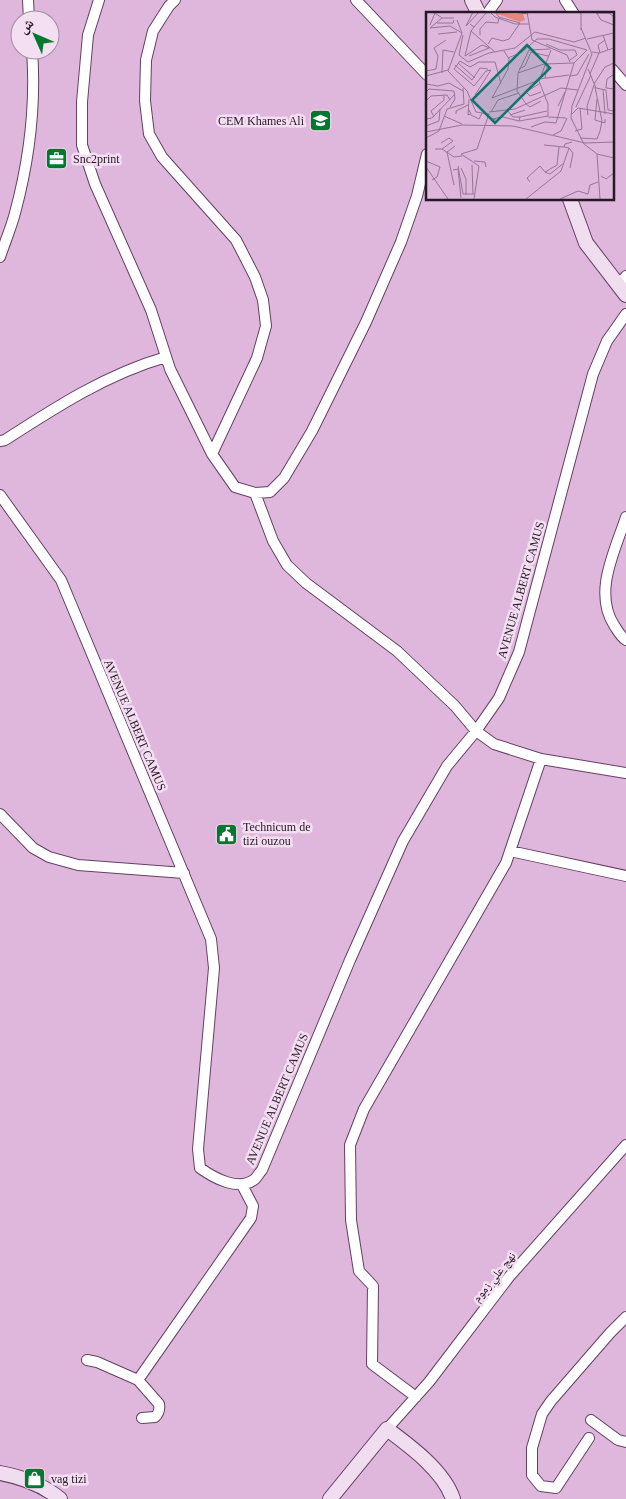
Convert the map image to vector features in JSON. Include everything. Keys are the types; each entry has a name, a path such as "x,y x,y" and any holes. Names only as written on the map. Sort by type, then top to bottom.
{"main road":[{"path":"472,0 478,12"},
{"path":"570,200 586,242 623,286"},
{"path":"330,1499 387,1429 422,1456 450,1491 453,1499"},
{"path":"0,1473 28,1480 50,1491 60,1499"}],"street":[{"path":"99,0 88,35 82,102 82,145 95,184 151,310 170,369 212,454 235,487 256,493 270,492 284,478 312,431 366,322 401,242 417,196 426,158"},
{"path":"175,0 153,31 146,60 145,101 149,134 162,157 236,240 255,277 263,300 266,326 257,358 212,454"},
{"path":"356,0 426,74"},
{"path":"488,12 497,0"},
{"path":"565,0 573,12"},
{"path":"0,257 15,214 30,145 33,60"},
{"path":"614,71 626,85"},
{"name":"AVENUE ALBERT CAMUS","path":"0,495 60,580 211,939 214,968 198,1149 200,1168 213,1177 242,1185 255,1179 262,1170 350,960 403,841 446,766 476,731 499,698 519,652 594,374 608,341 626,314"},
{"path":"0,442 99,383 139,365 166,357"},
{"path":"256,493 273,541 287,565 306,584 397,651 455,706 476,731 494,744 541,759 626,772"},
{"path":"626,517 606,580 605,599 609,617 626,640"},
{"path":"416,1397 372,1364 373,1286 359,1271 351,1220 350,1145 364,1109 501,872 541,759"},
{"path":"0,814 33,848 49,857 78,865 184,873"},
{"path":"510,851 626,876"},
{"name":"نهج علي زموم","path":"387,1429 429,1382 509,1277 622,1155 626,1146"},
{"path":"138,1380 251,1218 253,1206 242,1185"},
{"path":"589,1438 556,1488 541,1486 532,1475 532,1448 542,1414 551,1401 626,1317"},
{"path":"87,1360 98,1362 138,1380 159,1404 160,1409 155,1417 142,1418"},
{"path":"591,1420 618,1440 626,1442"}],"place":[{"name":"CEM Khames Ali","path":"320,121"},
{"name":"Snc2print","path":"57,159"},
{"name":"Technicum de tizi ouzou","path":"227,834"},
{"name":"vag tizi","path":"35,1479"}]}
